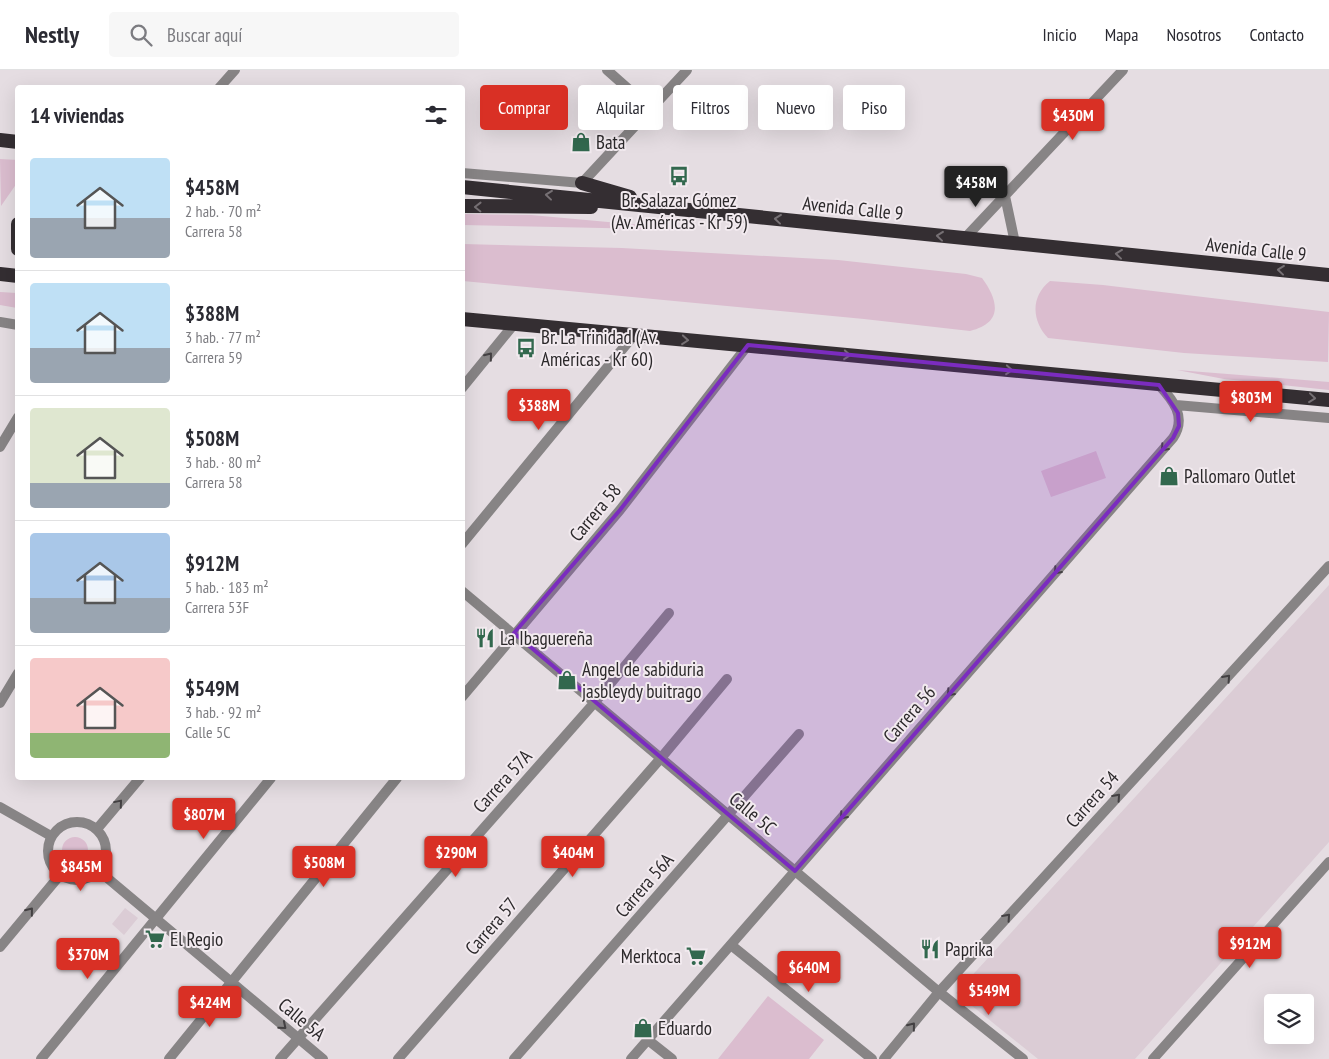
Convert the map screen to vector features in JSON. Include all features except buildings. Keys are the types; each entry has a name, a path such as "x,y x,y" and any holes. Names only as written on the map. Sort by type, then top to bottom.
{"highway":[{"path":"0,140 15,142"},
{"path":"582,183 667,208"},
{"name":"Avenida Calle 9","path":"465,187 1329,275"},
{"path":"465,206 667,208"},
{"path":"0,274 15,276"},
{"path":"0,278 15,277"},
{"path":"465,319 1329,400"}],"street":[{"path":"222,85 235,70"},
{"path":"607,70 624,85"},
{"path":"663,95 687,70"},
{"path":"965,238 1123,70"},
{"path":"465,173 582,183 631,130"},
{"path":"1004,196 1015,243"},
{"path":"0,322 15,324"},
{"path":"467,377 515,324"},
{"path":"465,540 634,335"},
{"name":"Carrera 58","path":"465,693 620,510 748,345"},
{"path":"1159,385 1176,405 1329,418"},
{"name":"Carrera 56","path":"631,1059 1170,442 1179,426 1176,405"},
{"path":"0,448 15,422"},
{"name":"Carrera 54","path":"884,1059 939,992 1329,566"},
{"name":"Calle 5C","path":"465,593 939,992 1023,1059"},
{"name":"Carrera 57A","path":"280,1059 595,702 669,613"},
{"path":"0,703 15,678"},
{"name":"Carrera 57","path":"398,1059 661,758 727,679"},
{"name":"Carrera 56A","path":"514,1059 799,734"},
{"path":"97,829 138,780"},
{"path":"41,1059 269,780"},
{"path":"169,1059 395,780"},
{"path":"0,807 51,836"},
{"path":"72,821 82,821 97,829 106,845 104,863 99,870 84,879 67,879 60,875 49,861 47,853 51,836 56,829 72,821"},
{"path":"1153,1059 1329,862"},
{"name":"Calle 5A","path":"99,870 323,1059"},
{"path":"0,947 60,875"},
{"path":"731,945 872,1059"},
{"path":"648,1040 672,1059"}],"highlighted area":[{"path":"748,345 1159,385 1178,413 1179,426 1173,438 795,871 514,633 620,510"}],"shaded area":[{"path":"0,159 15,160 15,186 1,206"},
{"path":"465,214 531,215 696,230 465,225"},
{"path":"465,244 622,248 838,260 966,274 982,278 992,295 995,310 993,317 988,323 970,331 864,319 465,281"},
{"path":"1050,281 1103,285 1329,312 1328,362 1184,353 1048,338 1036,317 1036,302 1039,294"},
{"path":"0,292 15,293 15,308 0,305"},
{"path":"1177,370 1329,382 1329,390 1224,379"},
{"path":"1096,451 1106,478 1051,497 1041,471"},
{"path":"1329,585 1329,842 1135,1059 1038,1059 956,993"},
{"path":"75,837 84,841 88,850 84,859 75,863 66,859 62,850 66,841"},
{"path":"125,908 138,918 124,935 112,924"},
{"path":"768,996 824,1040 809,1059 718,1059"}],"place":[{"name":"Bata","path":"581,142"},
{"name":"Br. Salazar Gómez (Av. Américas - Kr 59)","path":"679,176"},
{"name":"Br. La Trinidad (Av. Américas - Kr 60)","path":"526,348"},
{"name":"Pallomaro Outlet","path":"1169,476"},
{"name":"La Ibaguereña","path":"485,638"},
{"name":"Angel de sabiduria jasbleydy buitrago","path":"567,680"},
{"name":"El Regio","path":"155,939"},
{"name":"Paprika","path":"930,949"},
{"name":"Merktoca","path":"696,956"},
{"name":"Eduardo","path":"643,1028"}]}
